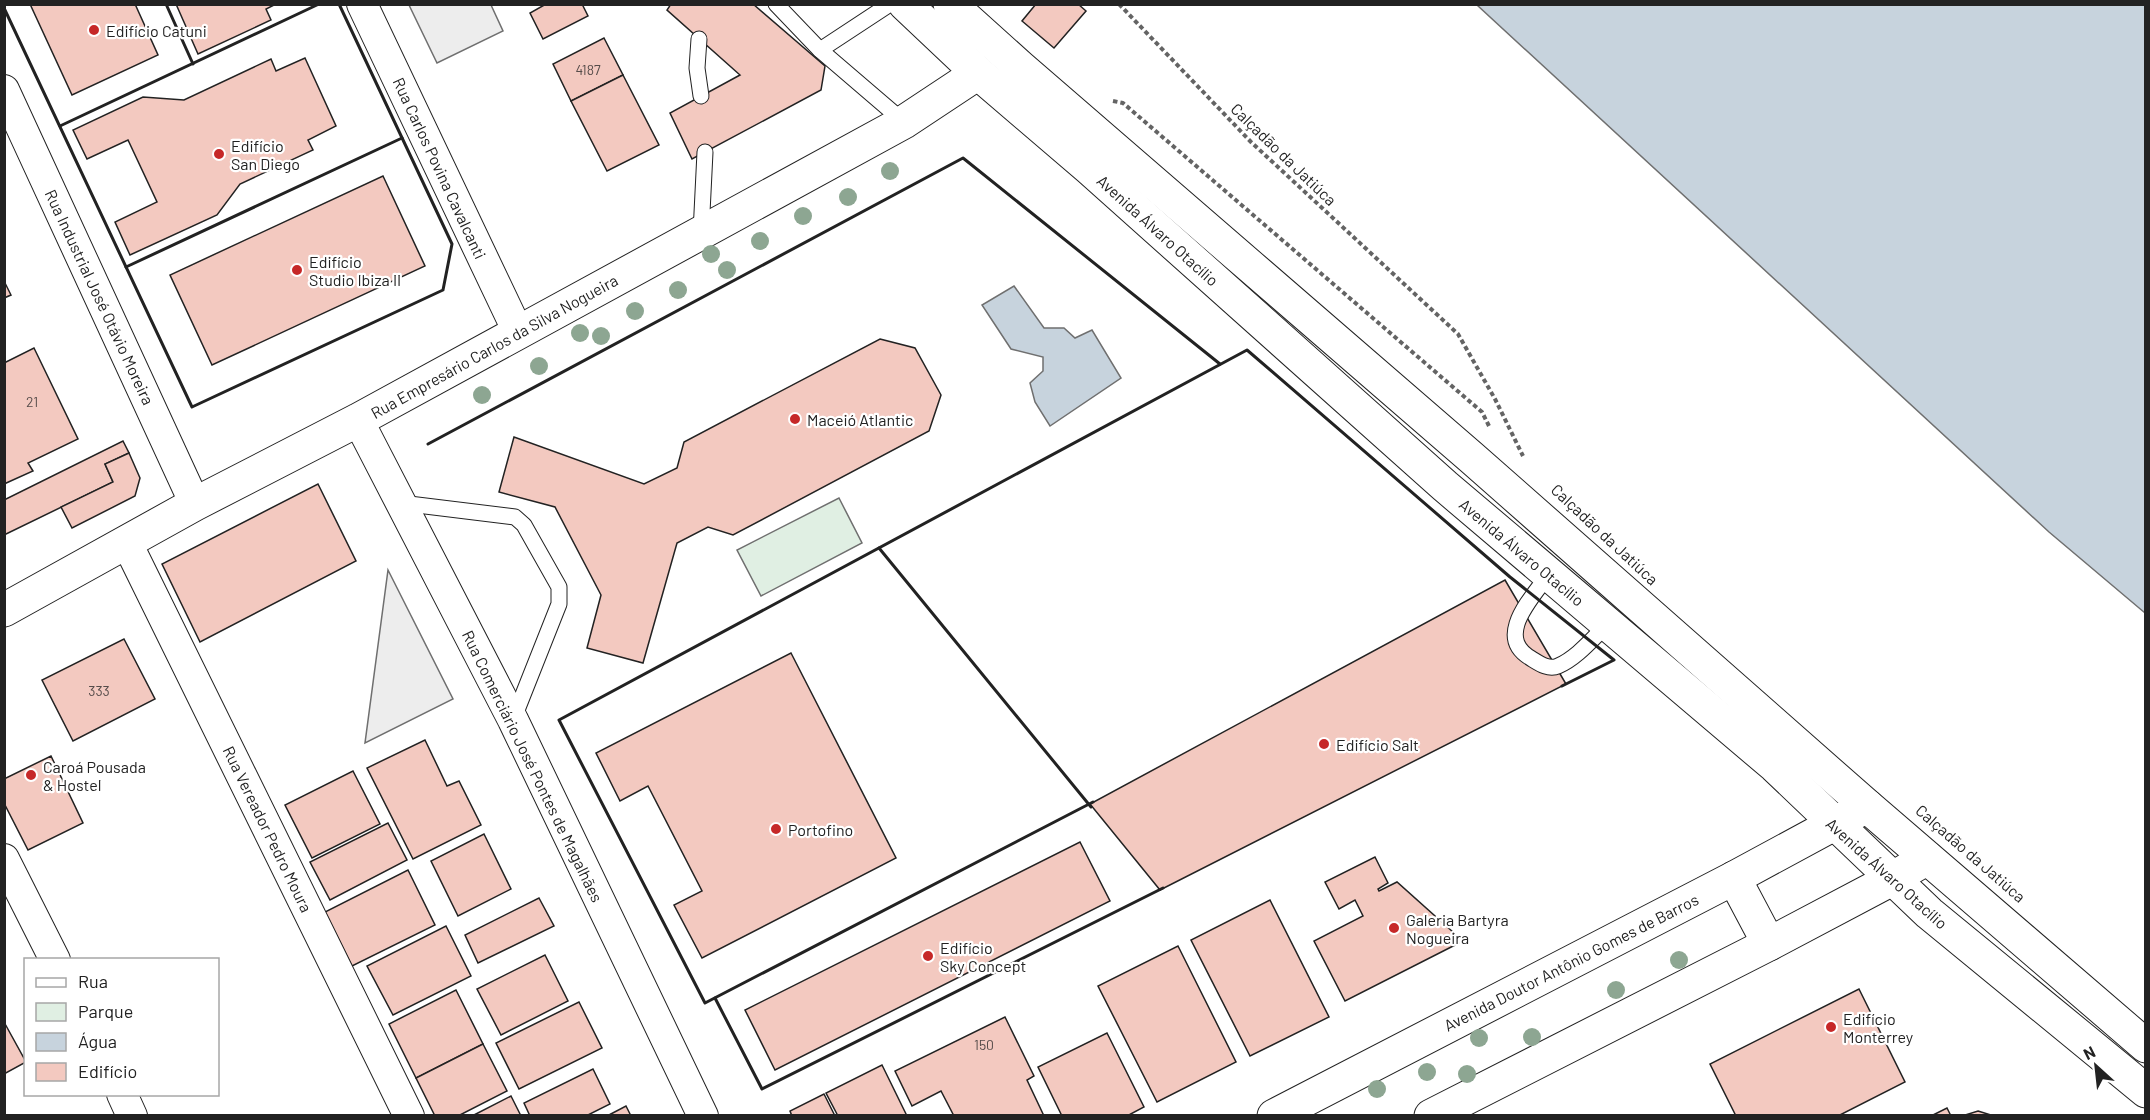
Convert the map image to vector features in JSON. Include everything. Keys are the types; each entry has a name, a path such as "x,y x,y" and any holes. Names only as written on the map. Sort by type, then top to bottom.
{"main road":[{"name":"Avenida Álvaro Otacílio","path":"905,4 978,73 1089,168 1445,486 1774,766 1929,913 2145,1091"},
{"name":"Avenida Álvaro Otacílio","path":"950,4 1481,466 1867,806 2145,1046"},
{"name":"Rua Empresário Carlos da Silva Nogueira","path":"4,610 195,504 358,420 904,122 978,73"},
{"name":"Avenida Doutor Antônio Gomes de Barros","path":"1274,1116 1734,878 1867,806"},
{"path":"1431,1116 1768,944 1892,879 1927,858"},
{"path":"1734,878 1768,944"}],"street":[{"name":"Rua Carlos Povina Cavalcanti","path":"362,4 518,332"},
{"name":"Rua Industrial José Otávio Moreira","path":"4,90 195,504"},
{"name":"Rua Comerciário José Pontes de Magalhães","path":"358,420 513,720 703,1116"},
{"name":"Rua Vereador Pedro Moura","path":"127,543 409,1116"},
{"path":"4,859 54,958"},
{"path":"122,1096 132,1116"}],"lane":[{"path":"776,4 820,50 904,122"},
{"path":"820,50 890,4"},
{"path":"699,39 697,68 701,96"},
{"path":"701,233 705,152"},
{"path":"401,503 515,517 525,525 559,587 559,604 513,720"},
{"path":"1549,574 1515,627 1515,640 1526,656 1546,667 1552,668 1560,665 1578,652 1608,624"}],"path":[{"name":"Calçadão da Jatiúca","path":"1119,4 1251,142 1458,334 1495,399 1524,459"}],"green space":[{"path":"839,498 862,543 761,596 737,550"}],"shaded area":[{"path":"409,5 491,5 503,31 437,63"},
{"path":"388,570 453,699 365,743"}],"water":[{"path":"1477,5 2145,5 2145,613 2049,532"},
{"path":"1014,286 1044,328 1064,328 1075,338 1092,330 1121,378 1050,426 1035,402 1030,383 1043,371 1043,357 1011,349 982,305"}],"building":[{"name":"Edifício Catuni","path":"30,4 135,4 158,55 72,95"},
{"path":"176,4 276,4 266,9 271,20 198,54"},
{"path":"546,4 582,4 588,16 543,39 530,13"},
{"path":"671,4 753,4 825,66 821,90 692,159 670,113 740,75 667,10"},
{"path":"1036,4 1078,4 1086,11 1054,48 1022,21"},
{"path":"604,38 623,75 571,101 553,64"},
{"name":"Edifício San Diego","path":"305,58 336,126 308,140 313,150 240,184 217,215 130,255 115,222 157,202 128,140 87,159 73,130 143,97 184,100 271,59 276,71"},
{"path":"623,75 659,145 607,171 571,101"},
{"name":"Edifício Studio Ibiza II","path":"383,176 425,266 212,365 170,275"},
{"path":"4,281 11,295 4,298"},
{"path":"880,339 915,348 941,395 929,431 733,535 708,527 677,543 643,663 587,648 601,595 555,507 499,492 514,437 644,484 677,468 684,442"},
{"path":"34,348 78,439 28,463 33,471 4,484 4,363"},
{"path":"123,441 129,453 105,464 113,482 4,535 4,500"},
{"path":"129,453 140,478 135,496 72,528 61,507 113,482 105,464"},
{"path":"318,484 356,561 200,642 162,564"},
{"name":"Edifício Salt","path":"1505,580 1566,684 1160,890 1090,804"},
{"path":"124,639 155,699 73,741 42,680"},
{"name":"Portofino","path":"791,653 896,858 702,958 674,905 702,891 648,786 620,801 596,753"},
{"path":"425,740 447,786 459,781 481,825 413,859 367,768"},
{"path":"51,756 83,823 28,850 4,803 4,779"},
{"path":"353,771 380,824 312,858 285,805"},
{"path":"388,823 407,860 330,900 310,862"},
{"path":"484,834 511,889 458,916 431,861"},
{"name":"Edifício Sky Concept","path":"1080,842 1110,901 775,1070 745,1010"},
{"name":"Galeria Bartyra Nogueira","path":"1375,857 1388,883 1378,889 1379,891 1397,882 1463,941 1345,1001 1314,941 1363,916 1355,900 1339,909 1325,882"},
{"path":"408,870 435,925 352,966 325,912"},
{"path":"539,898 554,926 478,963 465,935"},
{"path":"1270,900 1329,1017 1250,1056 1191,940"},
{"path":"446,926 471,976 393,1015 367,966"},
{"path":"1178,946 1236,1062 1157,1102 1098,986"},
{"path":"545,955 568,1001 501,1035 477,989"},
{"name":"Edifício Monterrey","path":"1859,989 1905,1082 1838,1116 1736,1116 1710,1064"},
{"path":"456,990 483,1044 416,1078 389,1024"},
{"path":"579,1002 602,1048 519,1089 496,1043"},
{"path":"1005,1017 1034,1076 1027,1080 1044,1116 954,1116 941,1091 912,1106 895,1071"},
{"path":"4,1022 24,1058 24,1063 4,1074"},
{"path":"1107,1033 1144,1107 1127,1116 1062,1116 1038,1067"},
{"path":"483,1044 507,1091 458,1116 435,1116 416,1078"},
{"path":"882,1065 907,1116 838,1116 826,1093"},
{"path":"593,1069 610,1104 586,1116 530,1116 524,1103"},
{"path":"824,1094 835,1116 792,1116 790,1111"},
{"path":"511,1096 521,1116 472,1116"},
{"path":"626,1106 631,1116 607,1116"},
{"path":"1947,1108 1951,1116 1931,1116"},
{"path":"1978,1111 1994,1116 1962,1116"}],"wall":[{"path":"166,4 193,64"},
{"path":"60,126 319,4"},
{"path":"4,8 192,407 443,290 452,244 339,4"},
{"path":"126,267 402,138"},
{"path":"428,444 963,158 1220,364"},
{"path":"1093,802 705,1003 559,720 1247,350 1510,577 1614,660 1562,686"},
{"path":"879,548 1091,807"},
{"path":"715,998 762,1089 1163,888"}],"place":[{"name":"Edifício Catuni","path":"94,30"},
{"name":"Edifício San Diego","path":"219,154"},
{"name":"Edifício Studio Ibiza II","path":"297,270"},
{"name":"Maceió Atlantic","path":"795,419"},
{"name":"Edifício Salt","path":"1324,744"},
{"name":"Caroá Pousada & Hostel","path":"31,775"},
{"name":"Portofino","path":"776,829"},
{"name":"Galeria Bartyra Nogueira","path":"1394,928"},
{"name":"Edifício Sky Concept","path":"928,956"},
{"name":"Edifício Monterrey","path":"1831,1027"}]}
